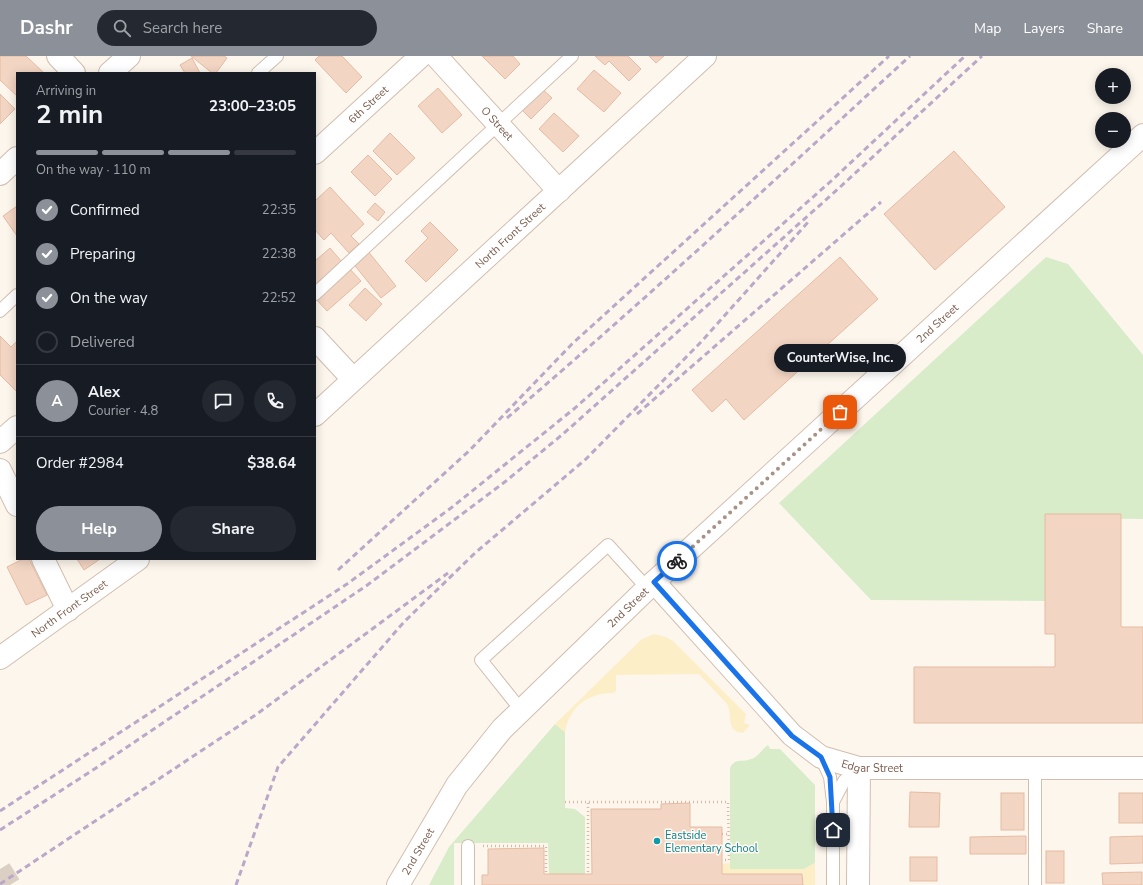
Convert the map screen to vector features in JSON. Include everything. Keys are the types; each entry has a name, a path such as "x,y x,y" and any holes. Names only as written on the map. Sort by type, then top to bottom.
{"street":[{"path":"58,56 73,72"},
{"path":"111,72 129,56"},
{"name":"6th Street","path":"316,152 421,56"},
{"name":"O Street","path":"436,56 559,191"},
{"name":"North Front Street","path":"316,414 705,56"},
{"name":"2nd Street","path":"398,885 457,785 502,729 651,586 1143,135"},
{"path":"0,174 16,159"},
{"path":"316,339 353,379"},
{"path":"0,442 16,428"},
{"path":"0,470 16,503"},
{"path":"43,560 68,610"},
{"name":"North Front Street","path":"0,658 137,560"},
{"name":"Edgar Street","path":"651,586 792,736 821,757 859,768 1143,768"},
{"path":"858,885 859,768"}],"lane":[{"path":"259,72 277,56"},
{"path":"316,293 572,56"},
{"path":"0,310 16,296"},
{"path":"521,710 481,660 608,545 651,586"},
{"path":"821,757 830,777 833,802 833,885"},
{"path":"1035,767 1035,885"},
{"path":"833,802 844,781 859,768"},
{"path":"468,846 468,885"}],"path":[{"path":"565,802 728,802 728,860 722,860"},
{"path":"588,802 588,874"},
{"path":"722,834 728,834"},
{"path":"468,846 546,846 546,874"}],"green space":[{"path":"1046,257 1068,264 1143,355 1143,519 1046,518 1046,601 871,600 779,503"},
{"path":"555,724 565,732 565,808 575,809 585,817 585,874 549,874 548,843 454,843 454,885 429,885 449,847"},
{"path":"768,745 770,749 780,749 815,785 815,863 804,869 730,869 730,768 736,761 748,760 758,755"}],"sand":[{"path":"654,634 666,637 673,641 746,714 744,723 750,725 743,733 737,732 734,729 730,722 729,708 727,704 699,674 616,675 616,691 614,693 596,695 582,703 571,715 565,732 555,724 642,639"},
{"path":"730,863 730,869 804,869 815,863 815,885 803,885 802,874 722,874 722,864"}],"building":[{"path":"0,56 26,56 43,72 16,72 16,95 0,80"},
{"path":"191,56 224,56 227,58 217,72 211,72"},
{"path":"319,56 342,56 362,77 346,93 315,60"},
{"path":"482,56 513,56 520,64 505,79"},
{"path":"595,56 628,56 641,69 629,81 609,61 605,65"},
{"path":"649,56 664,56 656,63"},
{"path":"192,58 199,72 184,72 180,65"},
{"path":"594,70 621,93 604,112 577,89"},
{"path":"539,86 552,98 531,119 519,107"},
{"path":"438,88 462,115 442,133 418,106"},
{"path":"0,94 15,109 0,124"},
{"path":"554,113 579,136 563,152 539,129"},
{"path":"390,133 415,158 397,175 373,151"},
{"path":"954,151 1005,207 935,270 884,214"},
{"path":"368,155 392,179 375,196 351,172"},
{"path":"330,187 364,224 351,236 359,244 349,253 331,233 324,240 316,231 316,200"},
{"path":"375,203 385,212 378,221 367,212"},
{"path":"16,207 16,235 3,216"},
{"path":"430,222 458,250 426,282 405,261 428,238 421,231"},
{"path":"330,248 342,262 316,284 316,260"},
{"path":"367,250 396,286 381,298 352,262"},
{"path":"840,257 878,299 744,420 726,399 712,412 692,390"},
{"path":"347,266 361,281 327,311 316,299 316,297"},
{"path":"365,288 382,304 366,321 349,305"},
{"path":"0,336 11,347 16,342 16,391 0,375"},
{"path":"1045,514 1121,514 1121,627 1143,627 1143,723 914,723 914,667 1055,667 1055,634 1045,634"},
{"path":"21,560 30,560 47,595 26,605 7,567"},
{"path":"78,560 99,560 84,570"},
{"path":"910,792 940,793 939,827 909,827"},
{"path":"1001,793 1024,793 1024,830 1001,830"},
{"path":"1119,793 1143,793 1143,823 1119,823"},
{"name":"Eastside Elementary School","path":"690,803 690,827 722,827 722,874 802,874 803,885 482,885 482,875 488,875 488,849 544,848 544,874 592,874 591,809 661,809 661,804"},
{"path":"1026,836 1026,854 970,854 970,837"},
{"path":"1143,836 1143,863 1110,864 1110,837"},
{"path":"1046,851 1064,851 1064,883 1046,883"},
{"path":"910,857 937,857 937,881 910,881"},
{"path":"1142,872 1142,885 1103,885 1102,873"}],"tunnel":[{"path":"0,869 10,885"}],"railway":[{"path":"338,570 469,451 572,344 889,56"},
{"path":"507,418 660,284 910,56"},
{"path":"0,811 347,584 451,508 575,408 830,182 965,56"},
{"path":"0,830 96,768 366,586 506,481 563,434 838,189 982,56"},
{"path":"637,414 881,202"},
{"path":"236,885 278,767 404,622 475,553 586,459 701,342 810,220"},
{"path":"0,884 257,714 448,573"}],"way so far":[{"path":"677,561 840,412"}],"place":[{"name":"CounterWise, Inc.","path":"840,412"},
{"name":"Eastside Elementary School","path":"657,841"}],"route":[{"path":"677,561 654,582 792,736 821,757 830,777 833,802 833,830"}]}
